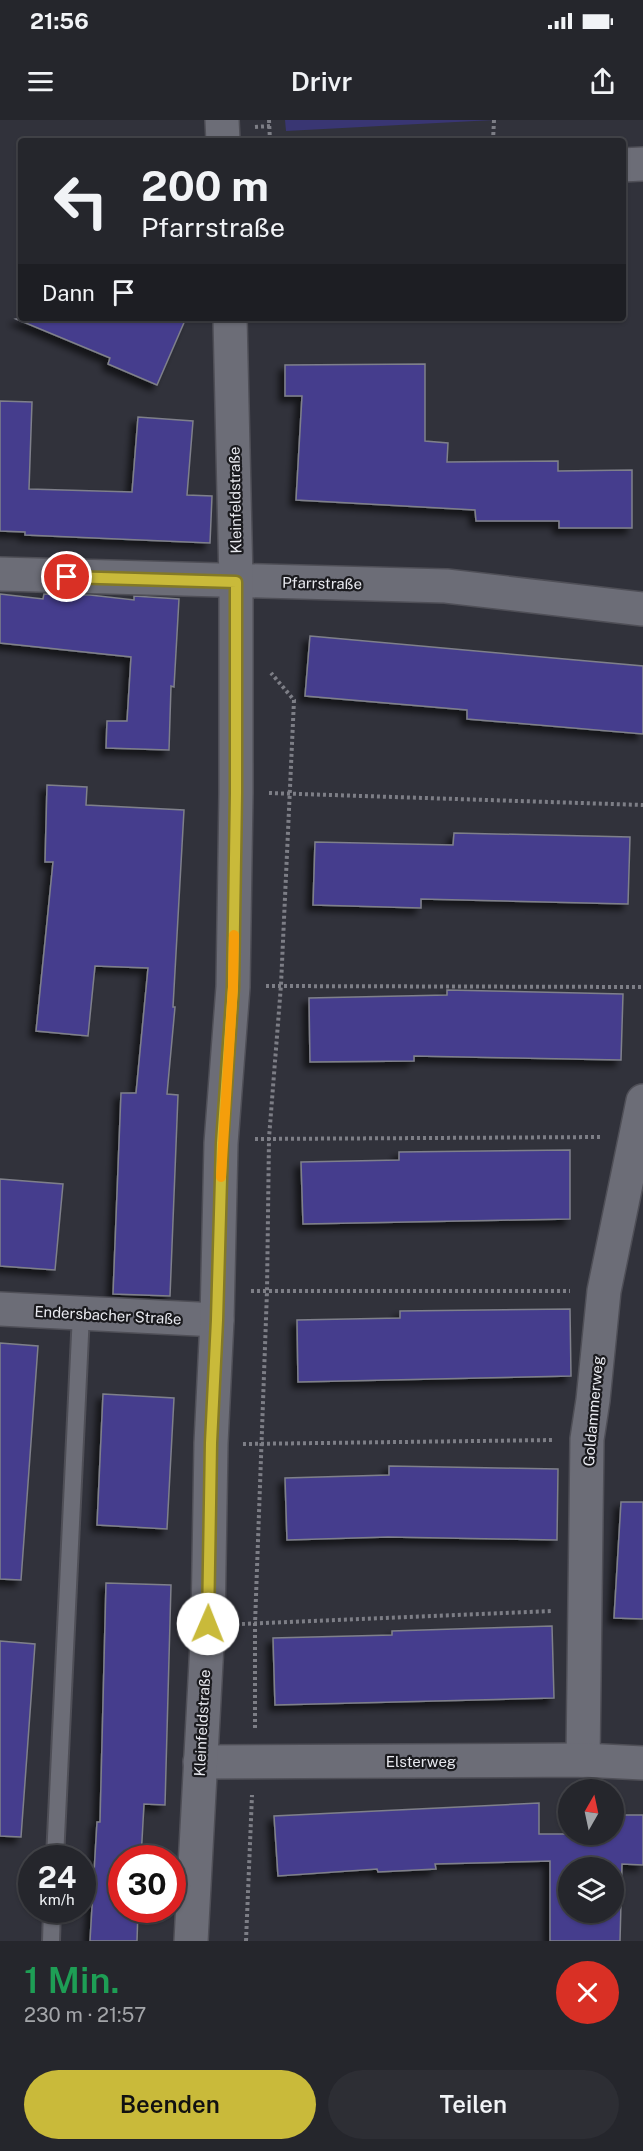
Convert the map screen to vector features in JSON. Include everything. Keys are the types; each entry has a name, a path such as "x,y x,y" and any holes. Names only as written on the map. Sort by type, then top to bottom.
{"street":[{"path":"222,120 223,138"},
{"path":"626,165 643,164"},
{"name":"Kleinfeldstraße","path":"191,1941 208,1624 211,1443 222,1143 233,987 236,582 230,321"},
{"name":"Pfarrstraße","path":"0,574 446,586 643,609"},
{"name":"Goldammerweg","path":"583,1760 587,1439 594,1400 604,1291 643,1101"},
{"name":"Endersbacher Straße","path":"0,1309 81,1314 217,1304"},
{"name":"Elsterweg","path":"200,1762 583,1760 643,1763"}],"lane":[{"path":"56,1845 81,1314"},
{"path":"51,1941 52,1923"}],"path":[{"path":"269,120 270,138"},
{"path":"493,138 494,120"},
{"path":"246,1941 250,1809 255,1762 255,1624 267,1292 269,1138 281,986 294,700 267,668"},
{"path":"236,793 643,806"},
{"path":"233,987 643,987"},
{"path":"222,1143 269,1138 635,1137"},
{"path":"217,1304 267,1292 604,1291"},
{"path":"211,1443 261,1445 587,1439"},
{"path":"208,1624 255,1624 586,1609"}],"shaded area":[{"path":"285,120 494,120 286,131"}],"building":[{"path":"21,321 185,321 157,385 108,364 110,358"},
{"path":"425,364 425,441 448,443 447,462 558,461 558,471 632,470 632,528 559,528 559,521 476,521 475,510 296,500 302,396 285,396 285,365"},
{"path":"0,401 32,402 29,489 132,492 138,417 193,421 187,495 212,496 210,543 25,535 25,532 0,531"},
{"path":"0,594 43,599 44,594 90,595 134,600 134,596 179,599 174,687 171,686 169,750 106,748 107,721 127,721 131,657 0,643"},
{"path":"310,636 643,666 643,734 467,719 467,710 305,696"},
{"path":"47,785 87,787 86,805 184,810 173,1007 175,1007 167,1094 178,1095 170,1296 113,1294 121,1093 136,1093 148,968 95,966 88,1036 36,1031 53,862 45,862"},
{"path":"454,833 630,837 628,904 421,899 421,908 313,905 315,842 453,845"},
{"path":"447,990 623,994 621,1060 414,1056 414,1061 310,1062 309,998 447,995"},
{"path":"570,1150 570,1219 303,1224 301,1162 399,1160 399,1152"},
{"path":"0,1179 63,1184 55,1270 0,1266"},
{"path":"570,1309 571,1376 298,1382 297,1320 400,1318 400,1311"},
{"path":"0,1343 38,1346 21,1580 0,1579"},
{"path":"103,1394 174,1398 167,1529 97,1525"},
{"path":"389,1466 558,1469 557,1540 388,1537 287,1540 285,1478 389,1475"},
{"path":"621,1502 643,1502 643,1619 614,1618"},
{"path":"106,1583 171,1585 165,1805 144,1804 142,1845 108,1845 108,1923 138,1923 137,1941 90,1941 91,1923 96,1923 96,1845 97,1822 100,1822"},
{"path":"552,1626 554,1698 275,1705 273,1638 392,1635 392,1631"},
{"path":"0,1641 35,1644 21,1837 0,1836"},
{"path":"539,1803 539,1834 558,1834 558,1845 624,1845 624,1815 643,1815 643,1865 624,1864 624,1857 558,1857 558,1923 620,1923 620,1941 550,1941 550,1861 435,1864 436,1869 378,1872 377,1869 278,1876 274,1816"}],"slow traffic":[{"path":"221,1177 234,935"}],"route":[{"path":"67,577 236,582 233,987 222,1143 211,1443 208,1624"}]}
